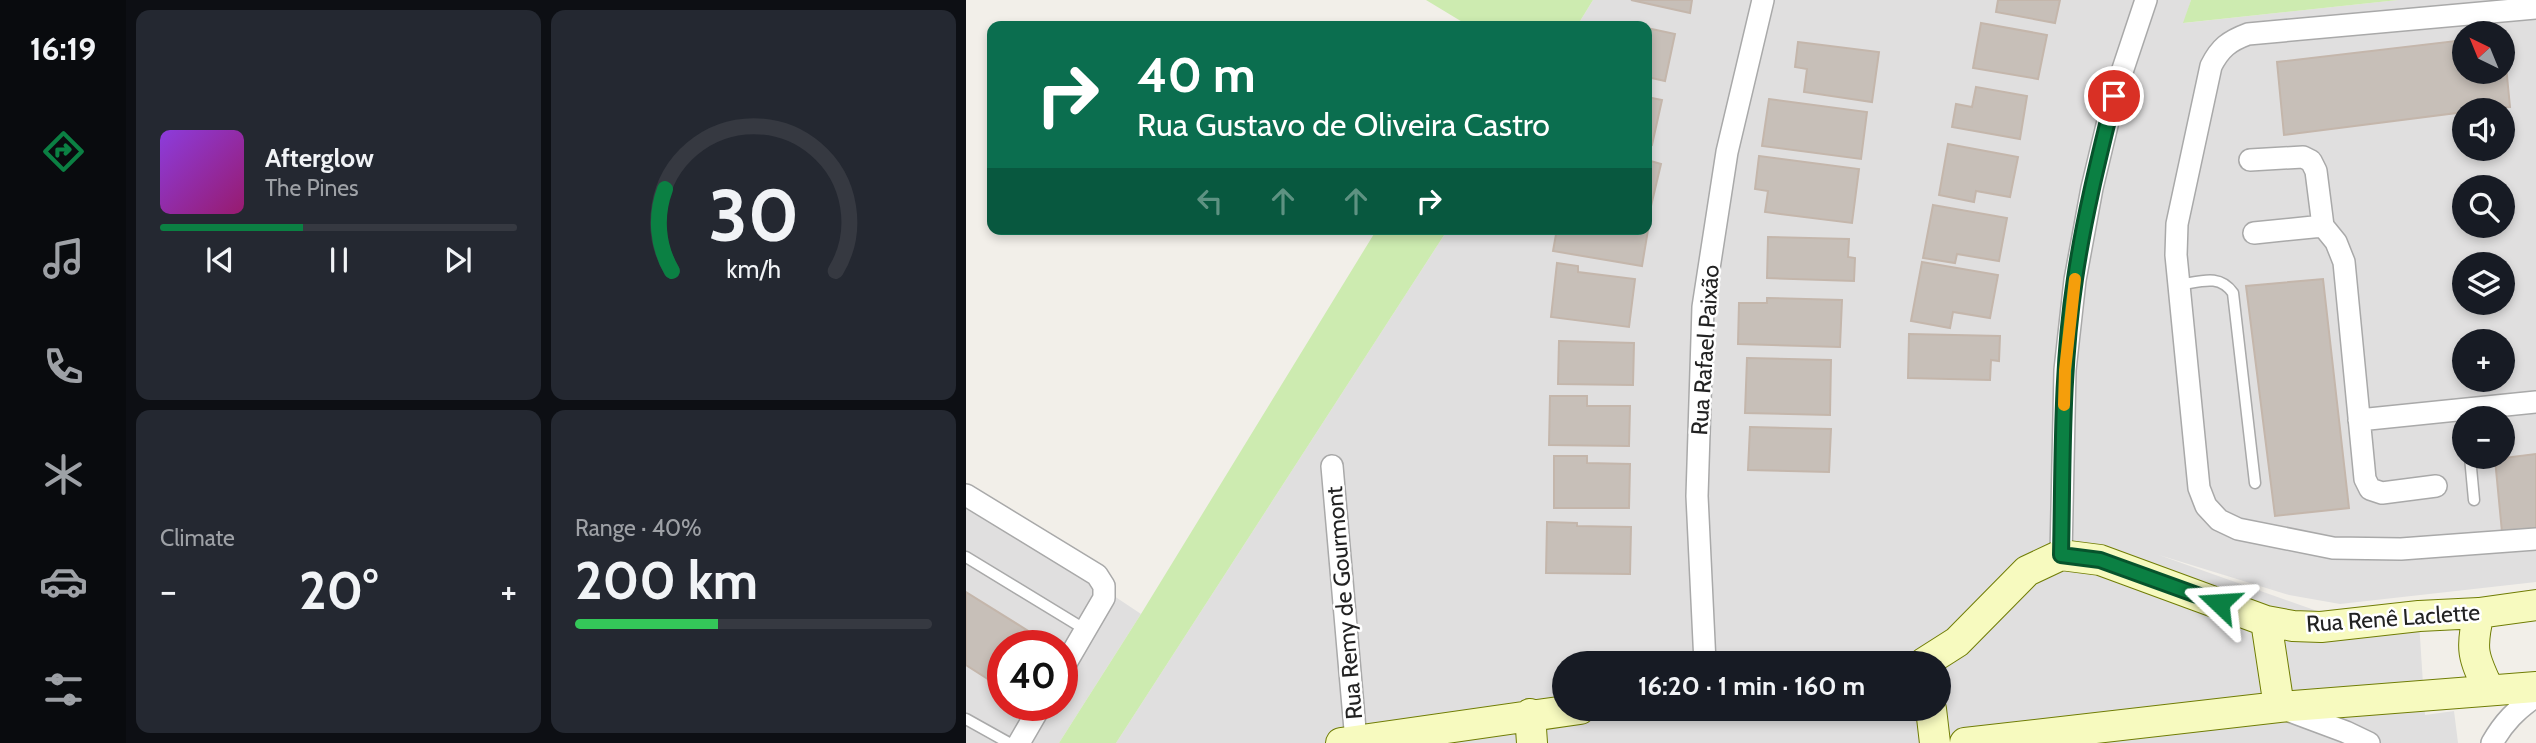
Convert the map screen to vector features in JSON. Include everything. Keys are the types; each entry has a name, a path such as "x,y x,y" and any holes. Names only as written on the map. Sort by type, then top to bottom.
{"street":[{"name":"Rua Rafael Paixão","path":"1704,651 1697,496 1703,307 1727,152 1763,0"},
{"path":"1943,651 1957,642 2027,571 2061,555 2065,370 2075,280 2092,188 2114,96 2147,0"},
{"path":"2536,8 2248,34 2231,40 2218,51 2211,66 2177,224 2176,255 2199,488 2206,506 2219,520 2238,529 2333,548 2401,549 2536,539"},
{"path":"2250,160 2302,157 2311,161 2316,171 2323,226 2336,243 2344,262 2365,479 2370,489 2382,492 2436,486"},
{"path":"2254,233 2323,226"},
{"path":"2513,406 2536,402"},
{"path":"2359,420 2452,415"},
{"name":"Rua Remy de Gourmont","path":"1332,466 1348,742"},
{"path":"966,495 1097,576 1104,586 1104,597 1078,643"},
{"name":"Rua Renê Laclette","path":"2061,555 2100,560 2266,621 2293,626 2320,627 2419,615 2479,613 2536,605"},
{"path":"2479,613 2473,646 2476,663 2489,690"},
{"path":"2266,621 2279,707"},
{"path":"1965,743 2087,735 2279,707 2536,687"},
{"path":"2492,743 2503,723 2536,696"},
{"path":"2279,707 2369,743"},
{"path":"1348,742 1531,729 1552,720"},
{"path":"1019,743 1032,721"},
{"path":"1932,721 1935,743"}],"lane":[{"path":"2178,285 2216,280 2227,284 2234,293 2255,483"},
{"path":"2471,469 2474,500"},
{"path":"966,557 1086,630"},
{"path":"966,719 1009,743"}],"shaded area":[{"path":"1593,0 2191,0 2184,23 2398,0 2536,0 2536,582 2340,604 2289,595 2159,555 2320,612 2418,606 2425,715 2454,711 2458,743 1116,743 1444,235 1652,235 1652,21 1580,21"},
{"path":"966,497 1141,614 1078,713 1078,630 987,630 987,721 1073,721 1059,743 966,743"}],"green space":[{"path":"1426,0 1593,0 1580,21 1461,21"},
{"path":"2191,0 2398,0 2183,23"},
{"path":"1373,235 1444,235 1116,743 1059,743 1073,721 1078,721 1078,713"}],"building":[{"path":"1631,0 1692,0 1690,13"},
{"path":"1998,0 2060,0 2055,23 1996,12"},
{"path":"1981,23 2047,35 2038,79 1973,68"},
{"path":"1652,29 1675,34 1665,81 1652,78"},
{"path":"2452,41 2452,84 2508,84 2509,98 2452,98 2452,114 2284,135 2277,62"},
{"path":"1798,42 1879,52 1872,102 1804,92 1807,69 1795,67"},
{"path":"1976,87 2027,96 2020,139 1952,127 1956,104 1972,107"},
{"path":"1652,98 1662,100 1652,145"},
{"path":"1769,99 1867,112 1861,159 1762,146"},
{"path":"1948,144 2018,157 2010,197 1976,191 1974,202 1939,195"},
{"path":"1759,156 1859,169 1852,223 1765,212 1768,191 1755,189"},
{"path":"1652,161 1661,164 1652,202"},
{"path":"1933,205 2007,218 1999,261 1957,254 1955,263 1923,258"},
{"path":"1556,235 1647,235 1642,266 1553,251"},
{"path":"1768,237 1849,239 1848,257 1855,258 1854,281 1767,278"},
{"path":"1922,262 1998,275 1990,318 1953,312 1950,328 1911,321"},
{"path":"1557,263 1578,266 1578,272 1635,279 1629,327 1551,317"},
{"path":"2323,279 2349,508 2275,516 2246,286"},
{"path":"1767,298 1842,300 1840,347 1738,344 1739,303 1767,303"},
{"path":"1909,334 2000,336 1999,361 1991,360 1990,380 1908,378"},
{"path":"1559,341 1634,343 1633,385 1558,384"},
{"path":"1747,358 1831,360 1830,415 1745,413"},
{"path":"1550,396 1587,396 1587,406 1630,406 1629,446 1549,445"},
{"path":"1750,427 1831,429 1829,472 1748,470"},
{"path":"2536,454 2536,528 2502,532 2496,469 2515,469 2515,457"},
{"path":"1554,456 1587,456 1587,463 1630,464 1629,508 1554,508"},
{"path":"1547,522 1577,523 1577,526 1631,527 1630,574 1546,573"},
{"path":"966,592 1027,630 987,630 987,679 966,665"}],"slow traffic":[{"path":"2064,405 2075,279"}],"route":[{"path":"2114,96 2092,188 2075,280 2065,370 2061,555 2100,560 2219,603"}]}
